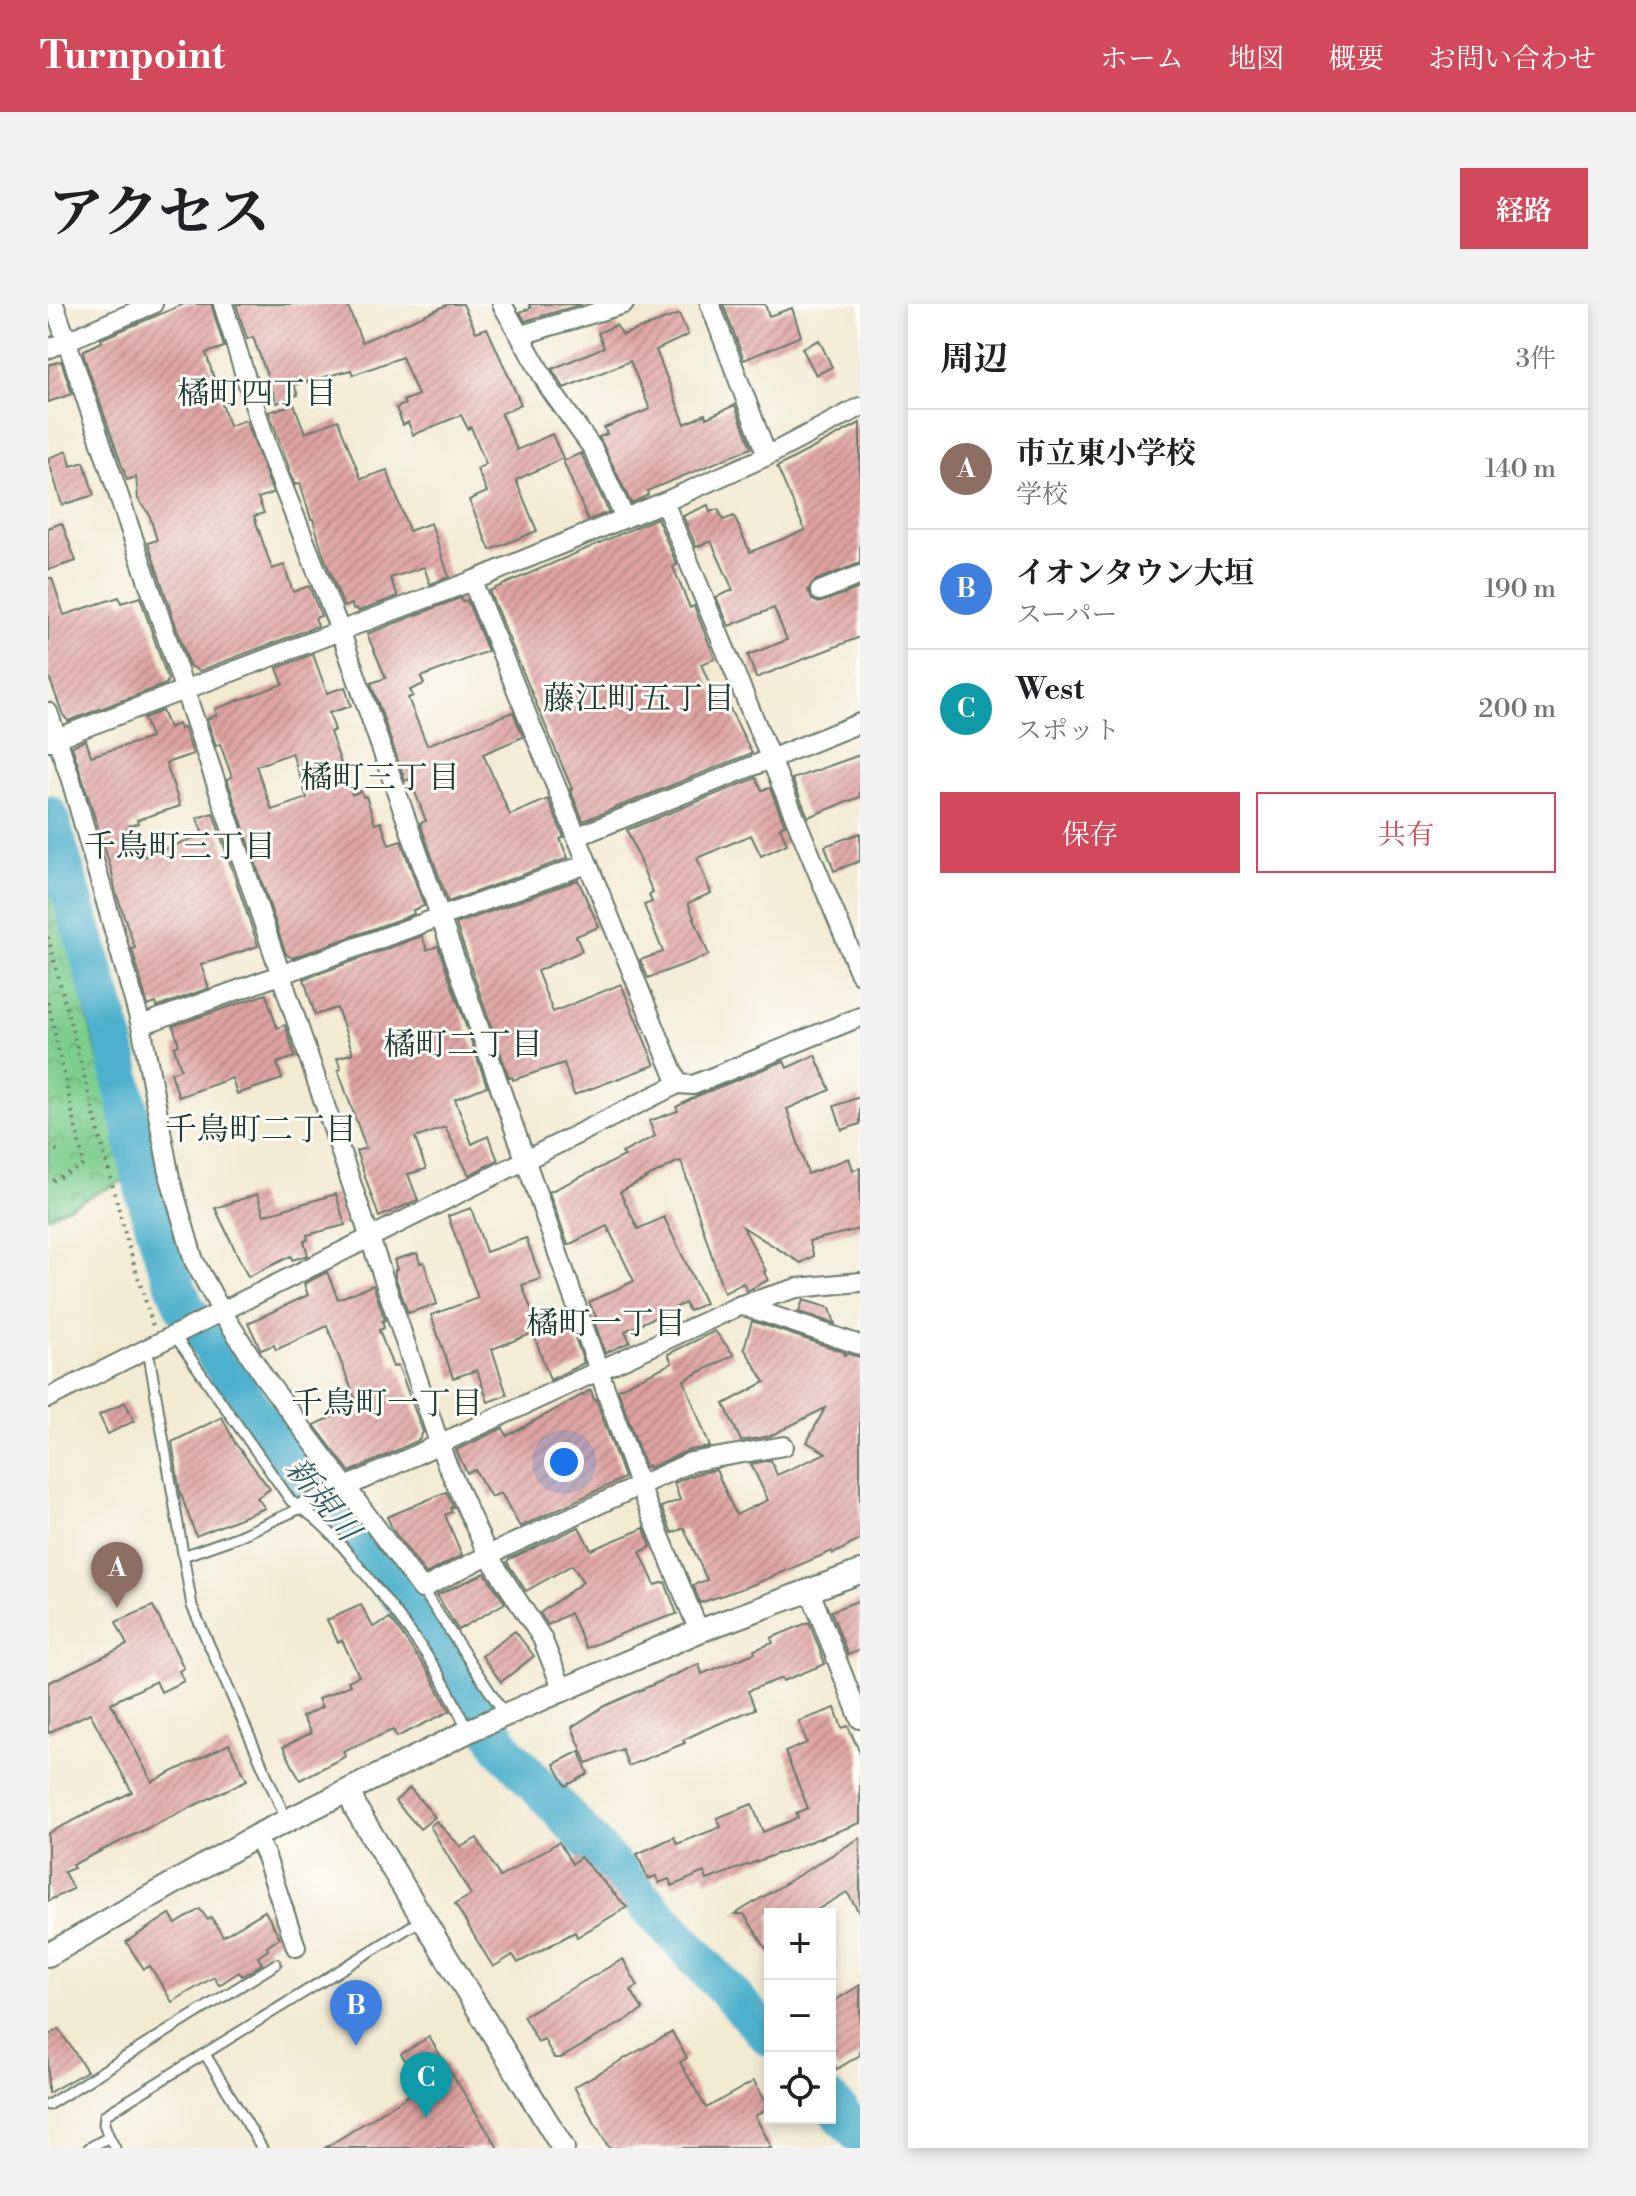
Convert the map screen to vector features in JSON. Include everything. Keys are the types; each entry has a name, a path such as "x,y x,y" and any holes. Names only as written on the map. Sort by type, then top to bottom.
{"street":[{"path":"54,304 439,1443 488,1555 542,1638 562,1688"},
{"path":"48,349 153,304"},
{"path":"223,304 271,458 340,630 639,1485 699,1631"},
{"path":"502,304 550,389 593,449 625,518"},
{"path":"521,335 624,304"},
{"path":"710,304 767,456"},
{"path":"53,740 472,581 664,502 767,456 860,407"},
{"path":"664,502 860,974"},
{"path":"820,591 860,575"},
{"path":"472,581 678,1084"},
{"path":"48,712 53,740 141,1025 170,1178 194,1261 219,1314 341,1489 422,1589 488,1555 691,1462 784,1446"},
{"path":"576,837 860,723"},
{"path":"141,1025 587,864"},
{"path":"48,1398 678,1084 693,1085 860,1017"},
{"path":"303,1507 741,1305 797,1288 860,1282"},
{"path":"741,1305 860,1345"},
{"path":"48,1955 256,1836 471,1729 699,1631 860,1572"},
{"path":"810,1591 860,1719"},
{"path":"349,1791 356,1809 563,2148"},
{"path":"256,1836 296,1947"}],"lane":[{"path":"287,1822 192,1606 150,1361 164,1341 291,1501 303,1507 333,1535 407,1626 471,1729"},
{"path":"183,1556 237,1537 303,1507"},
{"path":"422,1589 502,1715"},
{"path":"115,2148 104,2124 105,2115 423,1919"},
{"path":"48,2105 276,1964"},
{"path":"205,2054 262,2148"},
{"path":"89,2148 109,2137"}],"path":[{"path":"48,937 127,1241 164,1341"},
{"path":"48,1002 84,1165 48,1183"},
{"path":"48,1147 62,1152"}],"green space":[{"path":"48,867 129,1178 48,1217"}],"building":[{"path":"184,304 211,304 224,347 206,353 229,426 246,420 273,493 258,498 264,513 254,516 272,569 284,565 293,592 309,586 321,616 315,618 318,626 199,671 189,665 148,543 157,540 149,514 138,499 136,477 127,480 83,354 84,350 102,342 101,339"},
{"path":"236,304 347,304 362,342 449,304 463,304 476,332 487,328 521,404 501,414 517,450 552,434 563,458 516,480 537,531 490,550 469,500 487,492 477,469 486,464 471,427 468,429 461,415 413,435 408,422 403,425 396,408 405,404 403,401 418,395 402,357 353,375 351,370 294,385 298,395 277,403 253,337 247,339"},
{"path":"529,304 582,304 525,321 520,312 531,308"},
{"path":"723,304 765,304 769,316 792,308 801,336 744,360"},
{"path":"679,314 688,335 656,350 685,424 735,405 751,448 647,491 648,495 631,503 599,437 607,434 604,428 650,409 630,361 564,388 552,369 604,347 598,333 616,325 623,335"},
{"path":"819,340 832,367 816,375 802,348"},
{"path":"61,361 72,394 48,402 48,365"},
{"path":"294,404 305,433 338,420 361,479 387,470 409,531 431,523 449,577 430,584 424,567 390,578 398,596 358,611 357,608 353,609 352,604 344,607 300,483 295,485 269,412"},
{"path":"860,423 860,563 816,580 808,590 812,600 819,603 860,588 860,637 756,678 748,655 787,640 774,608 729,626 716,597 733,590 711,541 696,547 683,516 708,505 710,512 718,509 723,520 734,516 750,552 805,530 777,467"},
{"path":"67,451 71,466 84,462 94,495 62,505 48,458"},
{"path":"581,453 609,512 588,520 563,461"},
{"path":"657,518 677,565 673,567 690,608 694,606 715,659 701,664 718,704 726,701 752,753 583,821 489,591"},
{"path":"62,523 76,561 48,570 48,528"},
{"path":"48,578 52,578 64,615 119,597 121,603 140,597 168,680 166,684 68,721 48,674"},
{"path":"460,598 462,602 467,600 488,651 421,677 424,684 410,690 413,696 408,698 427,745 513,712 523,737 483,754 510,815 548,799 564,837 560,839 568,858 448,902 420,823 426,821 410,779 405,781 371,683 386,678 367,634"},
{"path":"313,654 327,693 345,687 351,706 329,713 335,730 330,732 352,795 361,791 363,797 366,796 375,824 381,822 389,845 401,841 424,906 413,910 414,914 292,958 286,954 227,779 232,777 220,744 216,746 207,719 217,715 215,709 283,684 277,668","holes":["292,753 307,798 272,810 256,766"]},
{"path":"162,711 169,728 178,724 180,729 184,727 193,754 166,763 180,806 137,820 138,823 129,826 140,858 203,835 197,818 213,813 258,946 201,965 209,988 157,1007 156,1003 148,1006 132,949 135,948 72,746 86,740 91,756 151,738 144,718"},
{"path":"860,755 860,797 808,817 792,779"},
{"path":"756,778 762,790 770,788 785,825 780,827 787,844 761,856 751,835 697,858 711,893 688,903 709,955 648,978 640,960 663,952 644,905 652,902 649,895 653,893 627,830"},
{"path":"860,833 860,861 834,871 825,846"},
{"path":"578,880 599,927 576,936 582,951 537,971 553,1012 621,984 655,1065 574,1095 564,1063 513,1080 509,1078 456,924"},
{"path":"422,936 427,950 438,946 487,1086 455,1099 472,1144 488,1136 498,1160 469,1175 445,1127 415,1138 426,1169 408,1174 418,1200 379,1217 356,1151 366,1148 338,1070 341,1069 337,1058 353,1053 337,1008 315,1015 304,979"},
{"path":"266,994 277,1028 285,1025 295,1057 277,1063 282,1079 237,1094 232,1078 179,1097 171,1073 181,1069 174,1047 179,1045 173,1026"},
{"path":"815,1055 830,1090 787,1109 808,1174 849,1158 853,1170 860,1168 860,1229 809,1241 814,1256 801,1263 743,1227 768,1280 747,1291 743,1283 724,1293 681,1161 677,1162 620,1192 638,1229 664,1217 705,1303 689,1311 685,1303 625,1331 630,1342 605,1353 589,1302 634,1281 607,1226 568,1245 549,1192 625,1156 622,1153 655,1136 649,1121 678,1111 676,1107 697,1096 784,1061 787,1068"},
{"path":"860,1097 860,1124 842,1130 834,1106"},
{"path":"257,1194 264,1215 336,1194 345,1225 307,1235 308,1240 304,1241 308,1255 292,1260 291,1256 248,1277 215,1208"},
{"path":"471,1208 486,1252 526,1238 541,1279 522,1285 539,1331 492,1349 507,1395 488,1402 477,1370 453,1378 431,1315 478,1298 448,1216"},
{"path":"417,1253 420,1263 424,1262 437,1304 408,1313 395,1276 397,1269 394,1260"},
{"path":"327,1272 338,1299 373,1285 385,1320 382,1321 384,1328 379,1330 393,1367 398,1365 423,1432 419,1440 350,1472 314,1425 358,1406 327,1326 276,1350 274,1345 261,1350 248,1323 308,1295 304,1284"},
{"path":"803,1300 830,1308 835,1324 799,1312"},
{"path":"752,1321 844,1352 845,1356 845,1353 860,1357 860,1540 833,1554 832,1551 755,1584 700,1603 693,1585 707,1580 684,1528 672,1533 661,1507 680,1500 674,1483 716,1470 736,1515 768,1500 751,1464 771,1460 777,1475 826,1453 807,1442 825,1408 770,1436 741,1441 724,1404 765,1382 744,1348"},
{"path":"571,1326 584,1363 550,1380 535,1338"},
{"path":"715,1331 734,1355 684,1380 710,1447 689,1450 645,1467 618,1389 672,1363 668,1354"},
{"path":"591,1390 624,1478 520,1527 501,1493 491,1497 475,1470 467,1473 456,1450 503,1428 507,1436"},
{"path":"125,1402 134,1421 108,1434 99,1415"},
{"path":"222,1417 235,1443 270,1489 257,1498 265,1508 196,1536 180,1492 172,1442"},
{"path":"446,1492 453,1507 450,1508 452,1512 445,1515 462,1555 426,1574 387,1517"},
{"path":"579,1527 591,1550 644,1528 651,1547 640,1552 655,1585 665,1582 677,1614 586,1648 570,1613 548,1625 540,1613 583,1582 572,1565 526,1591 507,1562"},
{"path":"485,1573 505,1603 458,1630 437,1595"},
{"path":"860,1600 860,1650 848,1655 831,1611"},
{"path":"361,1605 373,1627 390,1619 429,1673 450,1711 397,1737 393,1730 343,1751 346,1756 300,1780 283,1747 311,1733 302,1717 322,1707 318,1699 350,1685 348,1681 359,1676 342,1640 338,1642 327,1620"},
{"path":"153,1606 184,1668 179,1671 184,1681 161,1692 156,1681 111,1703 152,1782 229,1744 247,1780 72,1865 74,1868 64,1872 73,1889 48,1901 48,1833 132,1792 90,1713 48,1733 48,1683 127,1645 116,1622"},
{"path":"809,1622 825,1664 748,1691 755,1709 628,1766 622,1749 587,1763 572,1727 603,1707 699,1664 702,1674 755,1653 754,1650 773,1643 771,1638"},
{"path":"515,1631 534,1656 501,1682 482,1656"},
{"path":"835,1708 842,1728 848,1726 860,1753 860,1823 707,1880 704,1872 672,1886 669,1879 659,1883 656,1876 648,1879 637,1854 674,1837 677,1844 721,1827 717,1818 752,1804 763,1832 798,1818 796,1813 808,1808 785,1752 807,1743 799,1721"},
{"path":"580,1751 588,1774 566,1786 554,1764"},
{"path":"410,1788 435,1817 420,1829 395,1801"},
{"path":"436,1821 461,1847 477,1838 500,1877 559,1842 572,1864 580,1857 627,1907 577,1937 575,1932 518,1963 513,1955 493,1967 455,1904 471,1895 430,1826"},
{"path":"860,1838 860,1914 847,1892 820,1908 764,1908 764,1946 744,1914 735,1914"},
{"path":"200,1909 208,1920 211,1917 223,1936 265,1911 280,1938 258,1957 262,1964 242,1976 239,1972 219,1985 214,1977 172,2002 150,1966 144,1969 126,1942 170,1914 176,1924"},
{"path":"623,1959 638,1986 631,1990 643,2010 561,2058 554,2058 544,2039 538,2042 523,2016"},
{"path":"860,1985 860,2055 837,2069 836,2067 836,2000"},
{"path":"59,2029 87,2071 48,2093 48,2036"},
{"path":"672,2032 687,2058 680,2062 706,2108 754,2081 764,2099 764,2111 755,2116 772,2148 609,2148 574,2087"},
{"path":"429,2037 498,2148 325,2148 422,2087 401,2054"}],"waterway":[{"name":"新規川","path":"48,815 113,1035 146,1196 166,1262 184,1306 254,1413 429,1631 472,1693 502,1747 764,2031"},
{"name":"新規川","path":"836,2109 860,2135"}],"place":[{"name":"市立東小学校","path":"117,1608"},
{"name":"イオンタウン大垣","path":"356,2046"},
{"name":"West","path":"426,2118"}],"district":[{"name":"橘町四丁目","path":"257,393"},
{"name":"藤江町五丁目","path":"639,698"},
{"name":"橘町三丁目","path":"380,777"},
{"name":"千鳥町三丁目","path":"180,846"},
{"name":"橘町二丁目","path":"463,1044"},
{"name":"千鳥町二丁目","path":"261,1129"},
{"name":"橘町一丁目","path":"606,1323"},
{"name":"千鳥町一丁目","path":"387,1403"}]}
